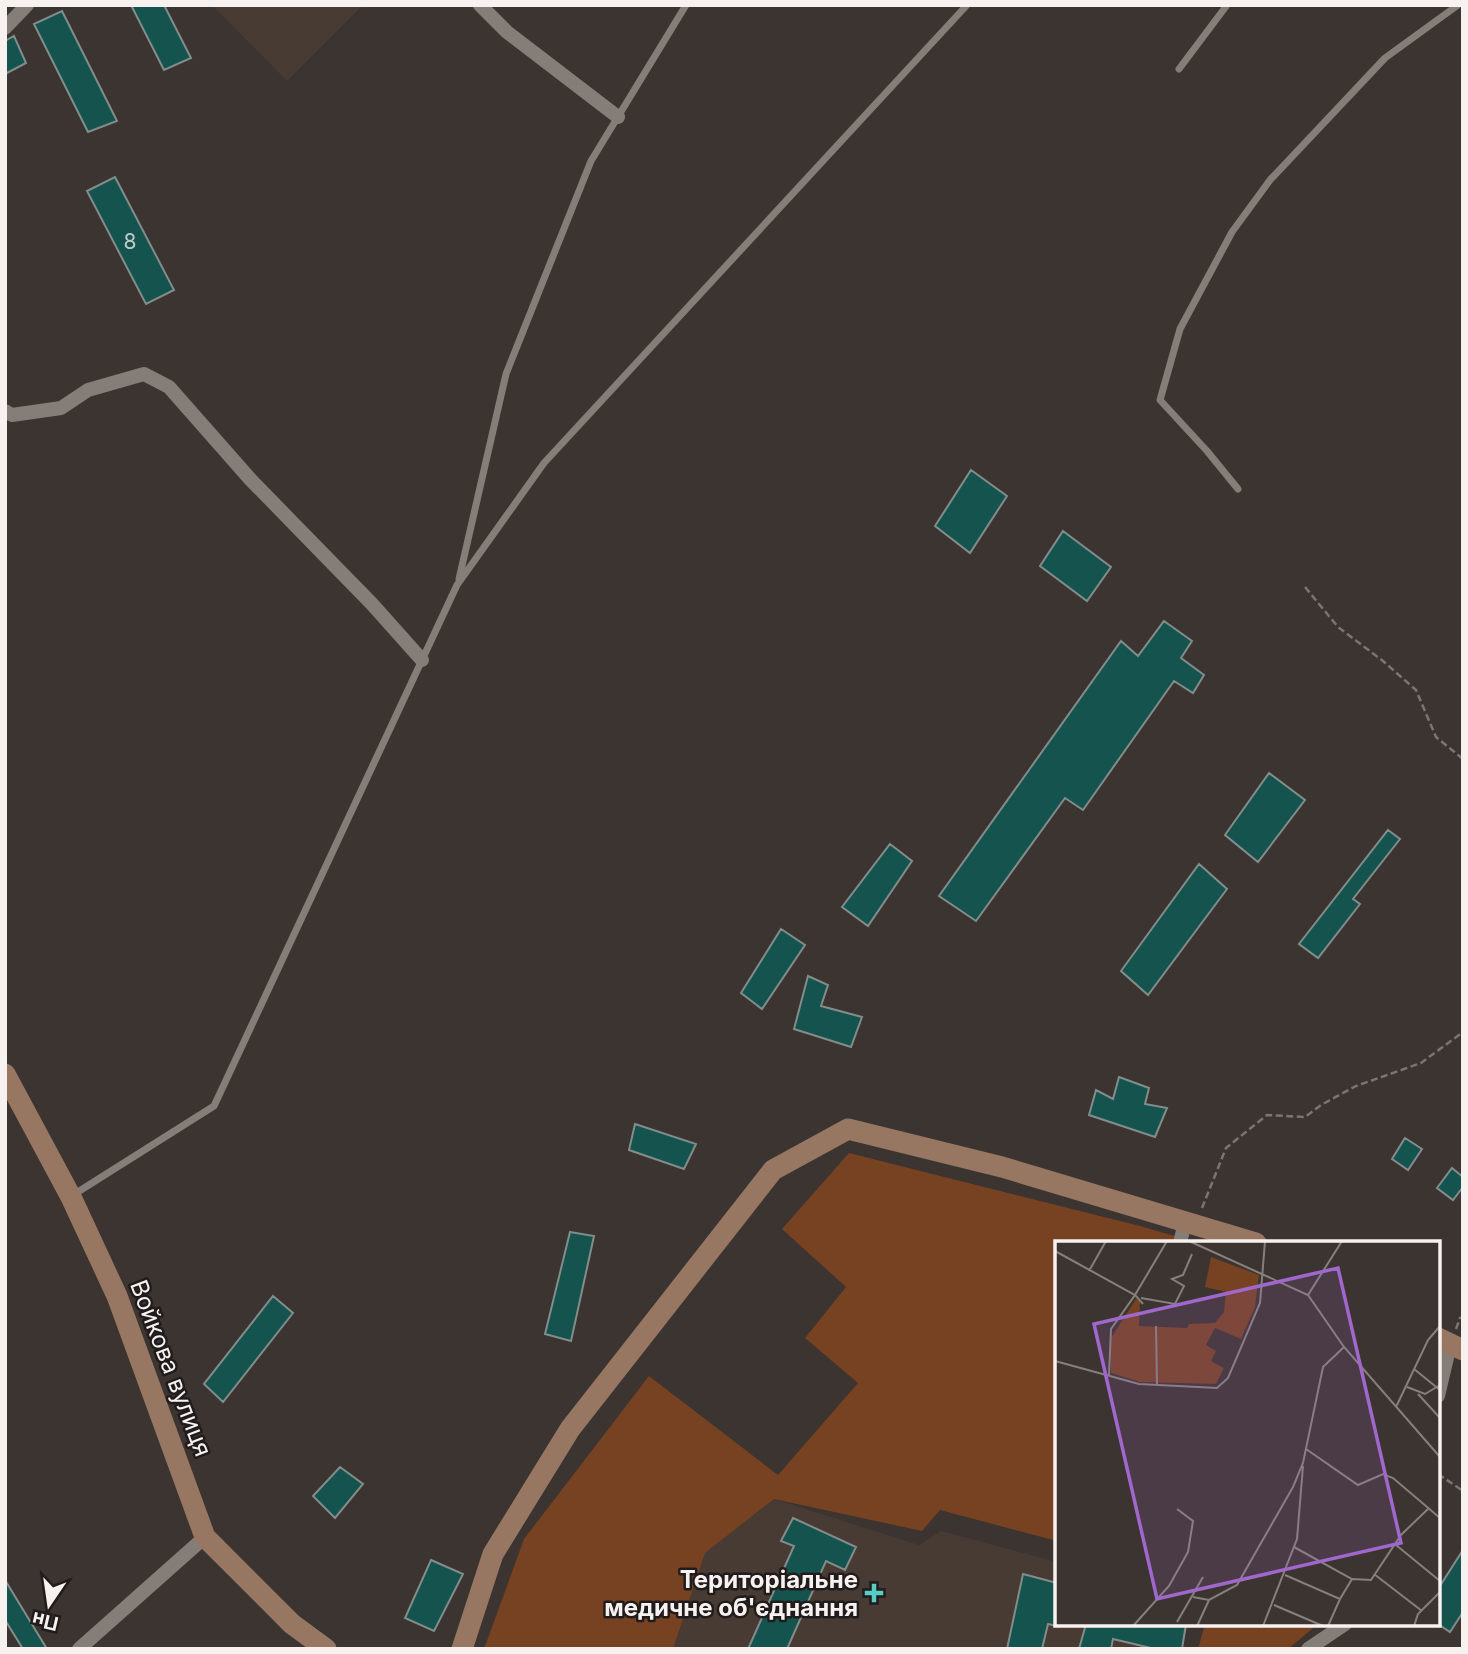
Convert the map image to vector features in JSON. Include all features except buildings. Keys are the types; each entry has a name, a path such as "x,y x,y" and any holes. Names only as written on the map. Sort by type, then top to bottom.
{"street":[{"path":"5,28 27,5"},
{"path":"480,5 507,32 618,117"},
{"path":"5,411 12,415 61,408 88,390 144,374 169,387 250,479 372,604 422,660"},
{"name":"Войкова вулиця","path":"5,1074 71,1197 117,1296 205,1537 292,1624 326,1649"},
{"path":"462,1649 494,1554 570,1429 773,1170 848,1129 1002,1167 1187,1230 1245,1241"},
{"path":"1440,1388 1451,1344"},
{"path":"79,1649 205,1537"},
{"path":"1308,1649 1342,1626"}],"lane":[{"path":"457,585 506,373 591,161 686,5"},
{"path":"71,1197 214,1106 457,585 544,463 967,5"},
{"path":"1179,69 1227,5"},
{"path":"1238,489 1160,400 1180,329 1232,232 1270,180 1385,58 1458,5"}],"path":[{"path":"1304,587 1338,627 1416,690 1436,737 1463,759"},
{"path":"1187,1230 1226,1148 1267,1115 1305,1117 1356,1086 1421,1063 1463,1032"},
{"path":"1440,1475 1463,1491"}],"shaded area":[{"path":"212,5 363,5 287,81"},
{"path":"849,1153 1192,1241 1055,1241 1055,1540 940,1510 922,1531 774,1499 705,1553 673,1649 484,1649 524,1539 649,1376 778,1475 858,1383 805,1338 846,1287 782,1229"},
{"name":"Територіальне медичне об'єднання","path":"774,1499 919,1545 941,1531 1055,1561 1055,1626 1188,1626 1181,1649 673,1649 705,1553"},
{"path":"1204,1626 1316,1626 1288,1649 1198,1649"}],"place":[{"name":"Територіальне медичне об'єднання","path":"874,1593"}]}
